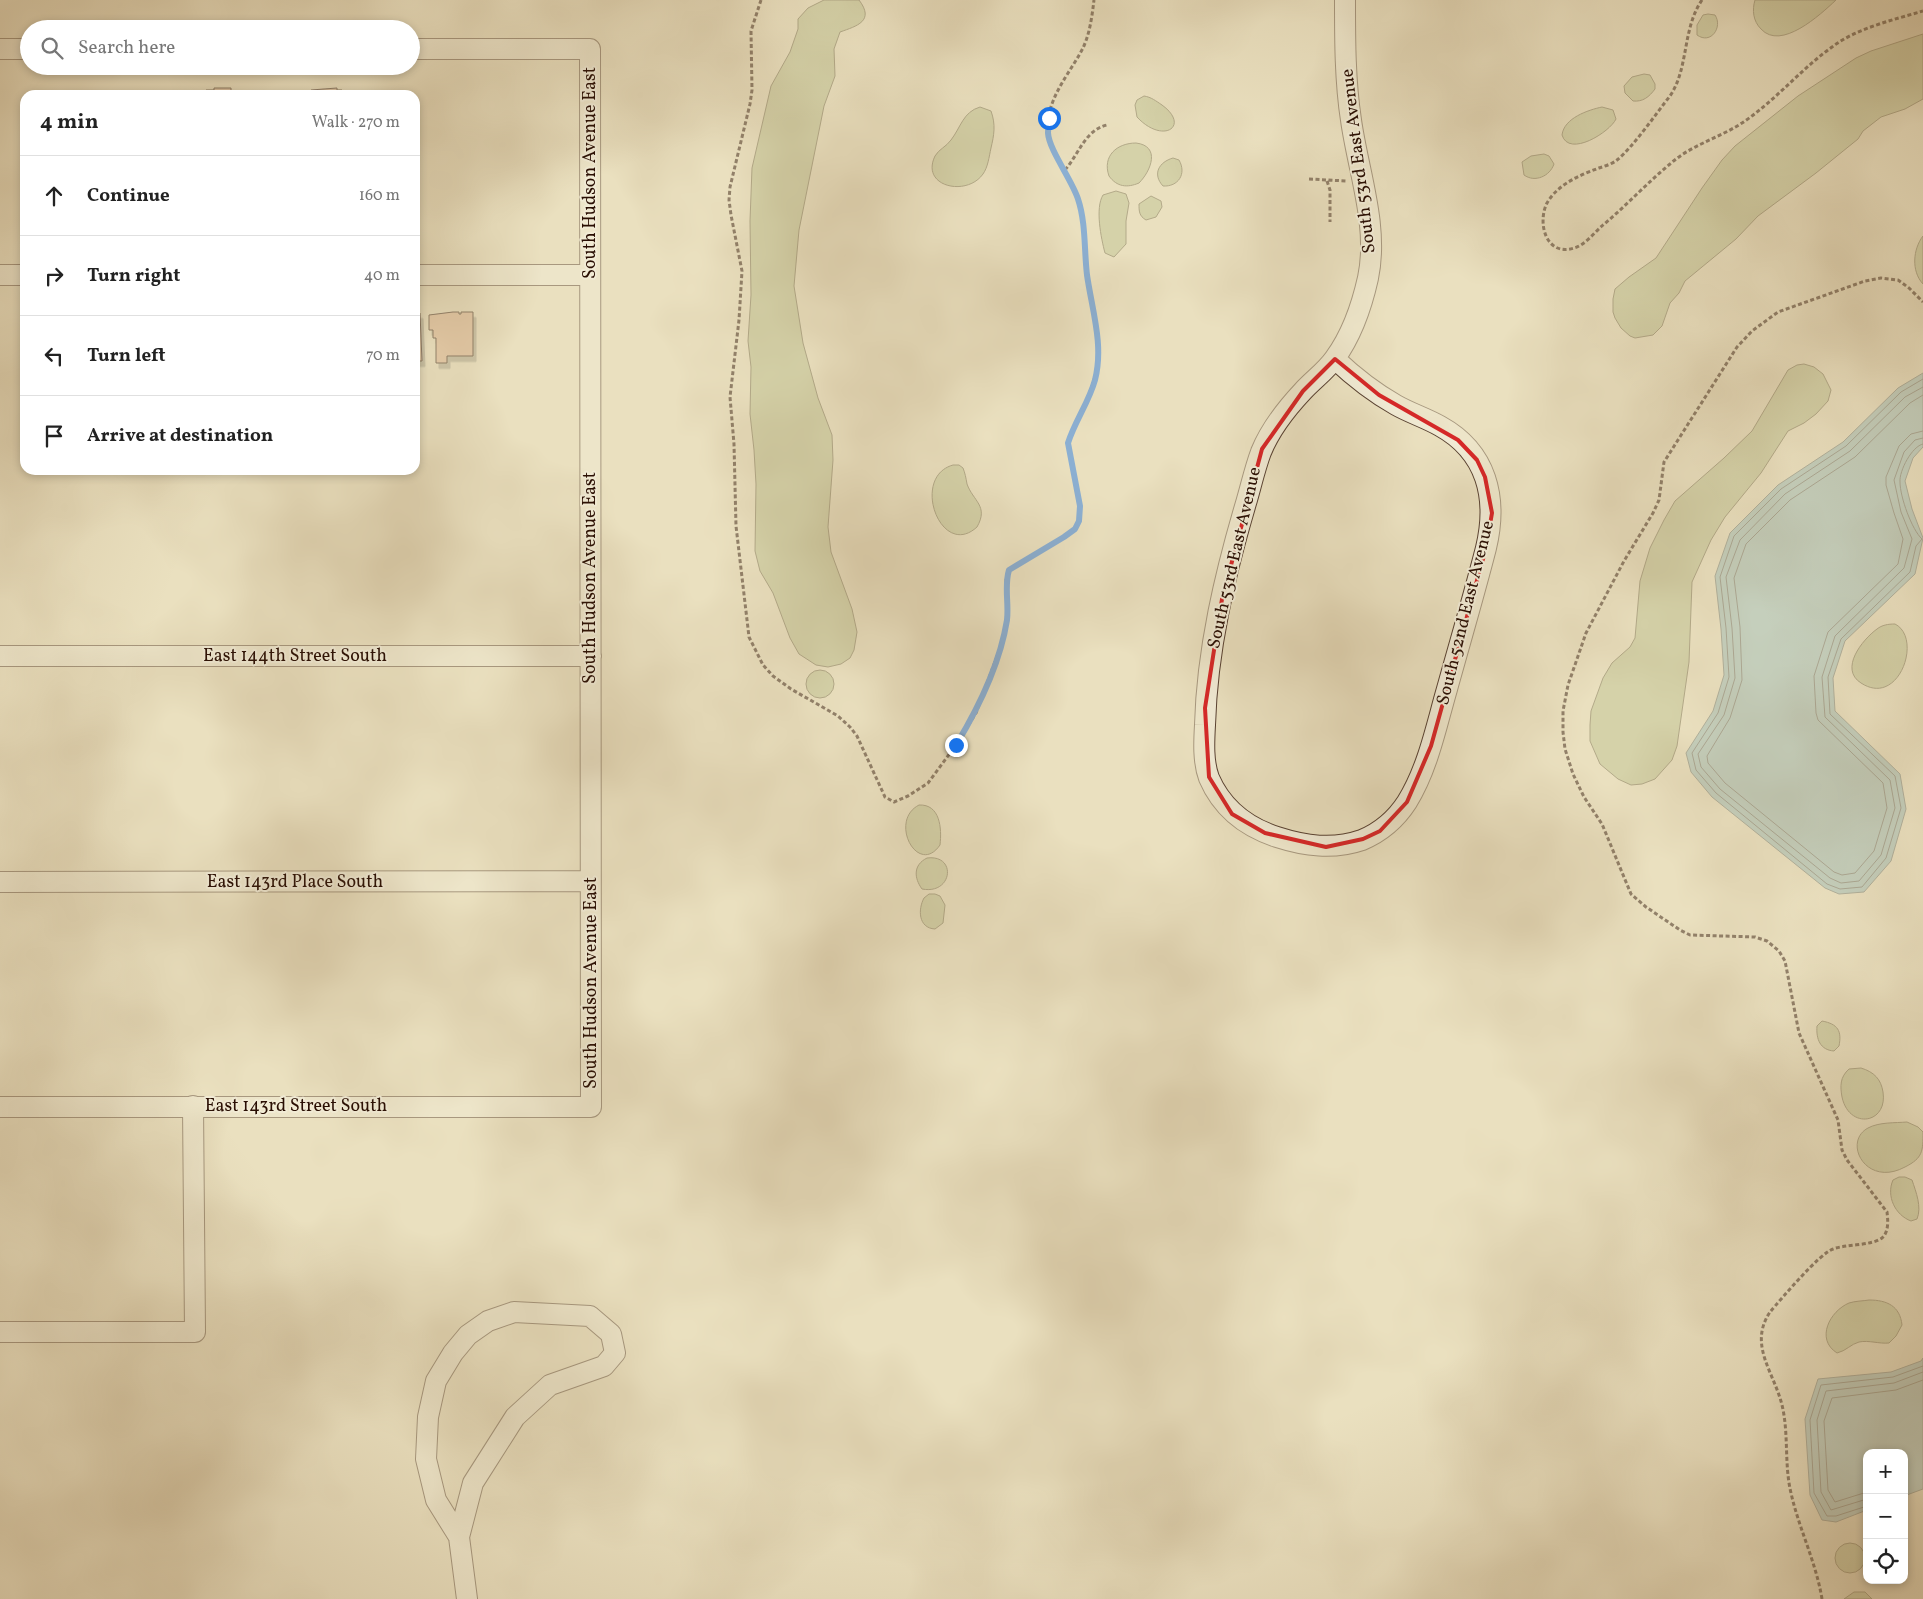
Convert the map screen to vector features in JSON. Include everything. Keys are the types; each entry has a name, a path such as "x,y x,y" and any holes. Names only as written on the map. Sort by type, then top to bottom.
{"street":[{"name":"South 53rd East Avenue","path":"1287,840 1265,833 1232,814 1209,777 1205,759 1204,738 1208,679 1222,599 1239,527 1262,449 1283,416 1303,391 1335,359 1348,338 1369,275 1371,258 1370,232 1350,118 1345,0"},
{"path":"0,48 20,48"},
{"name":"South Hudson Avenue East","path":"420,49 590,49 591,1106"},
{"path":"0,275 20,275"},
{"path":"420,275 590,275"},
{"name":"South 52nd East Avenue","path":"1287,840 1304,845 1326,847 1347,844 1363,839 1380,831 1394,819 1407,802 1431,746 1490,530 1490,492 1477,460 1470,452 1441,427 1396,405 1371,390 1335,359"},
{"name":"East 144th Street South","path":"0,656 590,656"},
{"name":"East 143rd Place South","path":"0,882 590,881"},
{"path":"0,1332 194,1332 193,1106"},
{"name":"East 143rd Street South","path":"0,1107 591,1106"},
{"path":"459,1537 436,1500 426,1459 428,1417 436,1381 453,1353 468,1335 488,1321 514,1312 590,1316 612,1334 615,1353 604,1366 550,1385 515,1417 473,1483 459,1537 467,1599"}],"path":[{"path":"761,0 751,31 752,90 750,104 730,193 731,214 742,272 730,397 734,435 734,511 749,637 763,665 773,676 791,689 838,716 850,726 857,736 885,797 894,802 913,794 928,783 976,714 1002,643 1006,625 1008,593 1006,580 1009,570 1075,529 1081,516 1068,443 1075,424 1088,400 1095,379 1099,359 1098,337 1087,275 1082,216 1078,199 1048,135 1052,104 1061,84 1083,47 1094,0"},
{"path":"1702,0 1689,27 1679,76 1670,96 1615,162 1570,180 1553,195 1547,204 1543,231 1545,238 1558,249 1576,248 1585,242 1624,209 1671,162 1684,152 1742,123 1832,46 1882,23 1923,11"},
{"path":"1065,170 1091,133 1107,124"},
{"path":"1309,179 1327,181 1362,179"},
{"path":"1327,181 1330,190 1330,222"},
{"path":"1822,1599 1819,1578 1797,1519 1790,1490 1782,1404 1763,1352 1760,1334 1763,1321 1770,1312 1820,1257 1831,1249 1873,1242 1882,1238 1887,1230 1887,1212 1847,1160 1842,1150 1838,1120 1799,1034 1785,961 1779,951 1767,941 1756,937 1690,935 1646,907 1631,894 1602,824 1584,797 1573,774 1565,750 1562,732 1563,711 1568,685 1586,633 1624,561 1654,513 1659,500 1664,462 1737,347 1752,332 1778,312 1865,280 1881,278 1898,280 1910,288 1923,302"}],"highlighted area":[{"path":"1335,359 1379,395 1458,440 1477,460 1485,477 1492,513 1486,548 1431,746 1407,802 1380,831 1363,839 1326,847 1265,833 1232,814 1209,777 1205,708 1222,599 1262,449 1303,391"}],"green space":[{"path":"824,0 859,0 865,13 865,18 862,22 840,32 834,49 835,76 824,106 799,230 794,286 803,343 818,398 832,435 833,460 828,527 831,552 852,609 857,632 854,650 850,658 841,664 828,667 816,665 799,654 790,638 773,593 760,571 755,551 756,484 750,414 751,367 748,341 751,295 750,221 752,168 771,86 790,52 798,29 798,19 808,8"},
{"path":"1755,0 1836,0 1811,22 1779,36 1769,35 1758,26 1754,15"},
{"path":"1703,15 1715,15 1718,25 1717,29 1711,36 1702,38 1697,35 1697,25"},
{"path":"1923,34 1923,99 1905,109 1881,117 1863,131 1858,139 1816,173 1758,216 1736,239 1685,281 1679,293 1670,303 1662,326 1653,335 1635,338 1621,328 1613,312 1615,289 1656,258 1702,188 1722,160 1735,146 1798,96 1856,58 1871,51"},
{"path":"1644,74 1650,75 1655,84 1655,89 1646,98 1640,101 1633,101 1625,93 1624,86 1632,77"},
{"path":"1144,96 1156,101 1170,113 1174,120 1174,125 1170,129 1164,131 1156,130 1137,117 1135,105 1137,100"},
{"path":"980,107 991,111 994,125 993,139 986,168 976,181 967,185 957,187 947,185 939,181 934,175 932,167 935,156 951,140 966,116 974,109"},
{"path":"1602,107 1613,110 1616,119 1606,130 1598,136 1581,143 1573,144 1566,141 1562,135 1567,124 1572,119 1590,110"},
{"path":"1136,143 1144,145 1149,149 1151,154 1150,166 1139,183 1122,186 1109,176 1107,169 1109,157 1117,148"},
{"path":"1544,154 1549,156 1554,164 1549,172 1537,178 1524,175 1522,162 1531,156"},
{"path":"1173,158 1179,160 1181,165 1180,179 1173,184 1163,186 1158,177 1159,169 1164,162"},
{"path":"1116,191 1126,194 1129,203 1126,221 1126,244 1114,257 1105,253 1100,231 1099,207 1103,195"},
{"path":"1151,196 1161,201 1162,207 1156,217 1146,220 1140,213 1139,204"},
{"path":"1923,236 1923,284 1915,267 1915,253"},
{"path":"1804,364 1814,367 1823,374 1831,390 1828,401 1804,423 1788,431 1761,473 1725,517 1711,540 1692,582 1689,662 1677,746 1672,760 1655,779 1642,784 1631,785 1618,779 1600,764 1590,741 1591,711 1603,678 1612,663 1630,647 1635,638 1640,581 1650,548 1675,501 1752,431 1788,370 1797,365"},
{"path":"953,465 959,465 963,468 967,484 981,509 977,527 964,534 952,533 942,525 935,513 932,499 934,484 940,472"},
{"path":"1895,624 1903,632 1907,643 1907,655 1903,668 1896,679 1886,686 1875,688 1861,683 1855,677 1852,670 1855,655 1865,640 1877,629 1885,625"},
{"path":"820,670 830,674 834,684 830,694 820,698 810,694 806,684 810,674"},
{"path":"919,805 931,808 938,818 940,825 940,845 932,853 923,854 916,851 906,833 906,822 910,813"},
{"path":"927,858 937,858 943,862 947,868 947,874 945,881 940,886 932,889 922,889 917,880 916,872 919,864"},
{"path":"929,894 940,896 945,905 943,923 935,929 929,928 922,922 920,912 924,898"},
{"path":"1822,1021 1832,1024 1838,1029 1840,1036 1839,1046 1834,1051 1822,1046 1818,1039 1817,1026"},
{"path":"1861,1068 1876,1077 1881,1083 1883,1092 1883,1103 1880,1111 1867,1119 1852,1115 1846,1108 1841,1093 1841,1082 1846,1072 1849,1069"},
{"path":"1907,1122 1918,1127 1923,1132 1923,1144 1919,1157 1911,1164 1891,1172 1879,1172 1869,1168 1862,1161 1858,1152 1857,1143 1861,1135 1872,1126"},
{"path":"1899,1177 1912,1180 1919,1205 1917,1219 1911,1221 1905,1218 1896,1210 1893,1204 1891,1186 1893,1180"},
{"path":"1869,1300 1881,1301 1892,1305 1899,1313 1902,1325 1896,1336 1889,1343 1859,1342 1837,1353 1830,1347 1827,1340 1826,1333 1831,1319 1836,1312 1849,1303"},
{"path":"1850,1543 1861,1547 1863,1550 1863,1566 1861,1569 1850,1573 1839,1569 1835,1558 1839,1547"},
{"path":"1854,1592 1865,1592 1872,1599 1844,1599"}],"water":[{"path":"1923,373 1923,447 1913,458 1905,481 1912,509 1923,538 1915,574 1845,641 1833,678 1835,711 1900,774 1906,809 1891,861 1864,892 1839,894 1825,888 1712,797 1691,772 1686,753 1713,711 1724,675 1715,576 1730,533 1778,485 1843,442 1898,388"},
{"path":"1923,1358 1923,1489 1908,1495 1908,1449 1863,1449 1863,1512 1836,1522 1822,1520 1810,1495 1805,1419 1818,1379 1891,1372 1921,1361"}],"building":[{"path":"214,88 231,88 231,90 214,90"},
{"path":"337,88 337,90 311,90"},
{"path":"453,312 461,314 461,312 473,312 473,356 447,356 447,363 436,363 436,338 433,338 433,330 429,330 429,315"},
{"path":"420,313 422,361 420,361"}],"route":[{"path":"956,745 976,714 999,653 1007,617 1008,593 1006,580 1009,570 1075,529 1081,516 1068,443 1078,417 1088,400 1095,379 1099,359 1098,337 1087,275 1082,216 1070,179 1054,151 1048,135 1049,118"}]}
